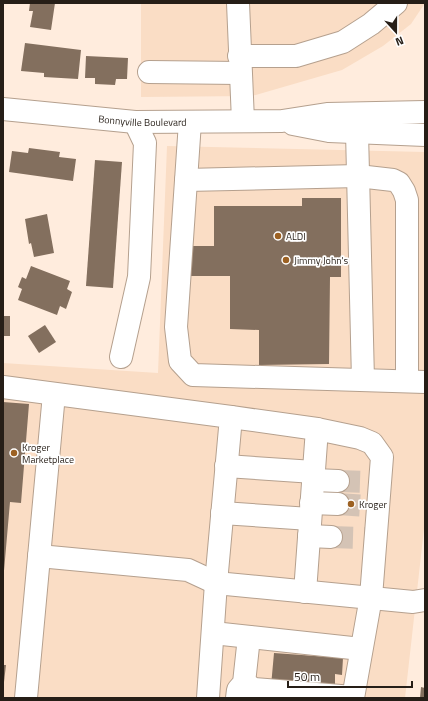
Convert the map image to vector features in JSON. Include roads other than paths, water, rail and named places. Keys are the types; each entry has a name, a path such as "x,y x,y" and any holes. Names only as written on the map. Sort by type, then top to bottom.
{"street":[{"path":"238,3 243,122"},
{"path":"149,72 240,64 296,56 342,42 371,24 396,3"},
{"name":"Bonnyville Boulevard","path":"3,109 135,122 282,121 327,114 425,112"},
{"name":"Bonnyville Boulevard","path":"282,121 329,131 425,135"},
{"path":"121,357 139,276 145,143 135,122"},
{"path":"186,180 358,176 393,180 399,183 407,200 416,382 193,375 180,361 176,327 186,180 190,122"},
{"path":"357,132 363,380"},
{"path":"3,387 317,429 360,438 372,443 382,457 375,483 373,506 371,538 371,597 353,697 254,689 241,691 249,637"},
{"path":"26,698 54,394"},
{"path":"208,698 216,583 231,417"},
{"path":"305,592 317,429"},
{"path":"226,466 314,476 338,481"},
{"path":"222,513 310,519 338,504"},
{"path":"310,519 331,537"},
{"path":"39,556 188,570 216,583 413,602 425,600"},
{"path":"213,633 361,649"}],"tunnel":[{"path":"338,481 370,482"},
{"path":"338,504 368,506"},
{"path":"331,537 365,538"}],"place":[{"name":"ALDI","path":"278,236"},
{"name":"Jimmy John's","path":"286,260"},
{"name":"Kroger Marketplace","path":"14,453"},
{"name":"Kroger","path":"351,504"}]}
